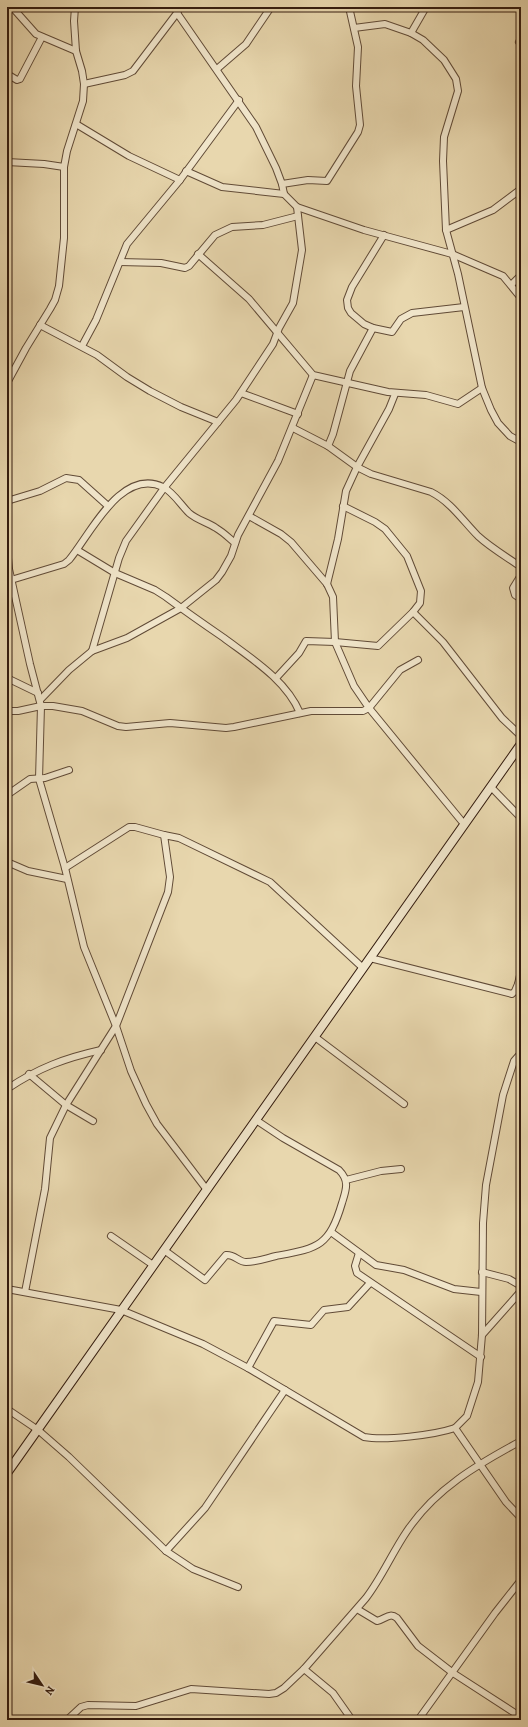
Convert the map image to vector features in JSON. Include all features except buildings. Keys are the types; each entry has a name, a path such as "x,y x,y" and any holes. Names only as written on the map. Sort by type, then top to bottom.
{"main road":[{"path":"7,1473 521,744"}],"street":[{"path":"12,7 31,29 42,37 76,52"},
{"path":"7,383 55,300 59,286 64,238 64,167 67,152 83,101 84,84 76,52 74,21 75,7"},
{"path":"217,69 246,44 271,7"},
{"path":"282,184 308,180 327,181 358,132 360,125 356,86 358,48 349,7"},
{"path":"411,33 426,7"},
{"path":"84,84 125,75 133,71 179,9 263,139 282,184 284,194 297,207 364,230 452,254 503,276 521,298"},
{"path":"354,28 385,24 411,33 423,40 444,60 456,79 458,91 444,137 443,161 446,230 482,388 498,423 510,436 521,442"},
{"path":"7,74 16,80 20,78 42,37"},
{"path":"82,346 96,320 131,238 149,219 180,180 238,100"},
{"path":"76,124 129,156 180,180"},
{"path":"7,162 44,164 64,167"},
{"path":"186,171 222,187 284,194"},
{"path":"446,230 493,210 521,189"},
{"path":"92,651 126,541 164,488 241,393 274,344 277,332 293,303 302,250 297,207"},
{"path":"120,262 161,263 185,268 215,235 232,228 263,225 298,216"},
{"path":"384,235 352,287 347,300 348,308 351,313 364,324 373,328 392,332 401,319 412,313 464,307"},
{"path":"198,254 249,299 313,375 395,394 426,395 458,404 482,388"},
{"path":"511,285 521,275"},
{"path":"40,325 82,346 135,382 180,407 218,422"},
{"path":"328,446 333,434 350,371 373,328"},
{"path":"7,711 18,711 40,703 69,670 92,651 127,638 181,608 216,580 228,562 235,543 278,461 293,428 313,375"},
{"path":"241,393 298,414"},
{"path":"326,584 338,539 346,491 357,467 384,419 395,394"},
{"path":"293,428 328,446 357,467 372,474 431,492 439,496 449,504 485,542 521,567"},
{"path":"7,501 40,492 66,478 78,480 108,506"},
{"path":"12,580 64,564 77,550 108,506 126,490 138,485 147,484 164,488 190,513 218,529 235,543"},
{"path":"276,678 299,653 306,641 378,646 414,612 420,604 421,591 407,556 385,529 375,522 343,506"},
{"path":"249,516 281,534 291,542 326,584 333,597 335,642 351,678 368,708 464,824"},
{"path":"7,547 8,570 12,580 40,703 39,779 68,879 84,947 116,1026 131,1071 146,1104 162,1130 207,1190"},
{"path":"77,550 115,573 154,590 181,608 276,678 290,694 300,713"},
{"path":"521,575 513,588 514,595 521,599"},
{"path":"414,612 443,642 502,718 521,736"},
{"path":"40,703 82,711 118,726 126,727 170,723 226,728 310,711 358,711 368,708 400,670 418,660"},
{"path":"7,678 38,693"},
{"path":"7,795 30,779 39,779 70,770"},
{"path":"491,787 521,818"},
{"path":"65,868 129,827 135,827 179,838 270,882 363,968"},
{"path":"25,1292 45,1189 50,1138 66,1105 116,1026 168,892 170,877 164,835"},
{"path":"7,862 28,871 68,879"},
{"path":"370,958 512,994 519,985 521,971"},
{"path":"315,1037 404,1104"},
{"path":"7,1089 29,1074 73,1056 101,1050"},
{"path":"7,1289 121,1310 203,1344 248,1368 364,1437 384,1439 430,1434 454,1428 467,1416 478,1382 482,1335 482,1223 486,1185 503,1095 514,1061 521,1053"},
{"path":"29,1074 66,1105 93,1122"},
{"path":"164,1250 206,1280 226,1255 230,1255 246,1262 298,1252 316,1246 331,1232 338,1218 348,1186 346,1180 339,1170 283,1138 256,1120"},
{"path":"346,1180 380,1171 401,1169"},
{"path":"331,1232 376,1265 404,1270 454,1289 481,1292"},
{"path":"111,1236 153,1265"},
{"path":"359,1253 354,1266 355,1270 370,1283 481,1357"},
{"path":"482,1272 509,1278 521,1286"},
{"path":"248,1368 274,1321 311,1325 324,1310 348,1307 370,1283"},
{"path":"482,1335 521,1291"},
{"path":"166,1551 205,1508 285,1390"},
{"path":"7,1409 38,1430 74,1462 166,1551 193,1569 238,1587"},
{"path":"454,1428 506,1502 521,1518"},
{"path":"67,1720 81,1707 88,1705 136,1706 190,1689 269,1694 276,1693 284,1688 304,1669 375,1586 408,1530 424,1509 439,1494 479,1464 521,1441"},
{"path":"418,1720 521,1580"},
{"path":"356,1609 377,1621 390,1614 397,1618 413,1642 453,1673 521,1717"},
{"path":"304,1669 333,1693 352,1720"}]}
